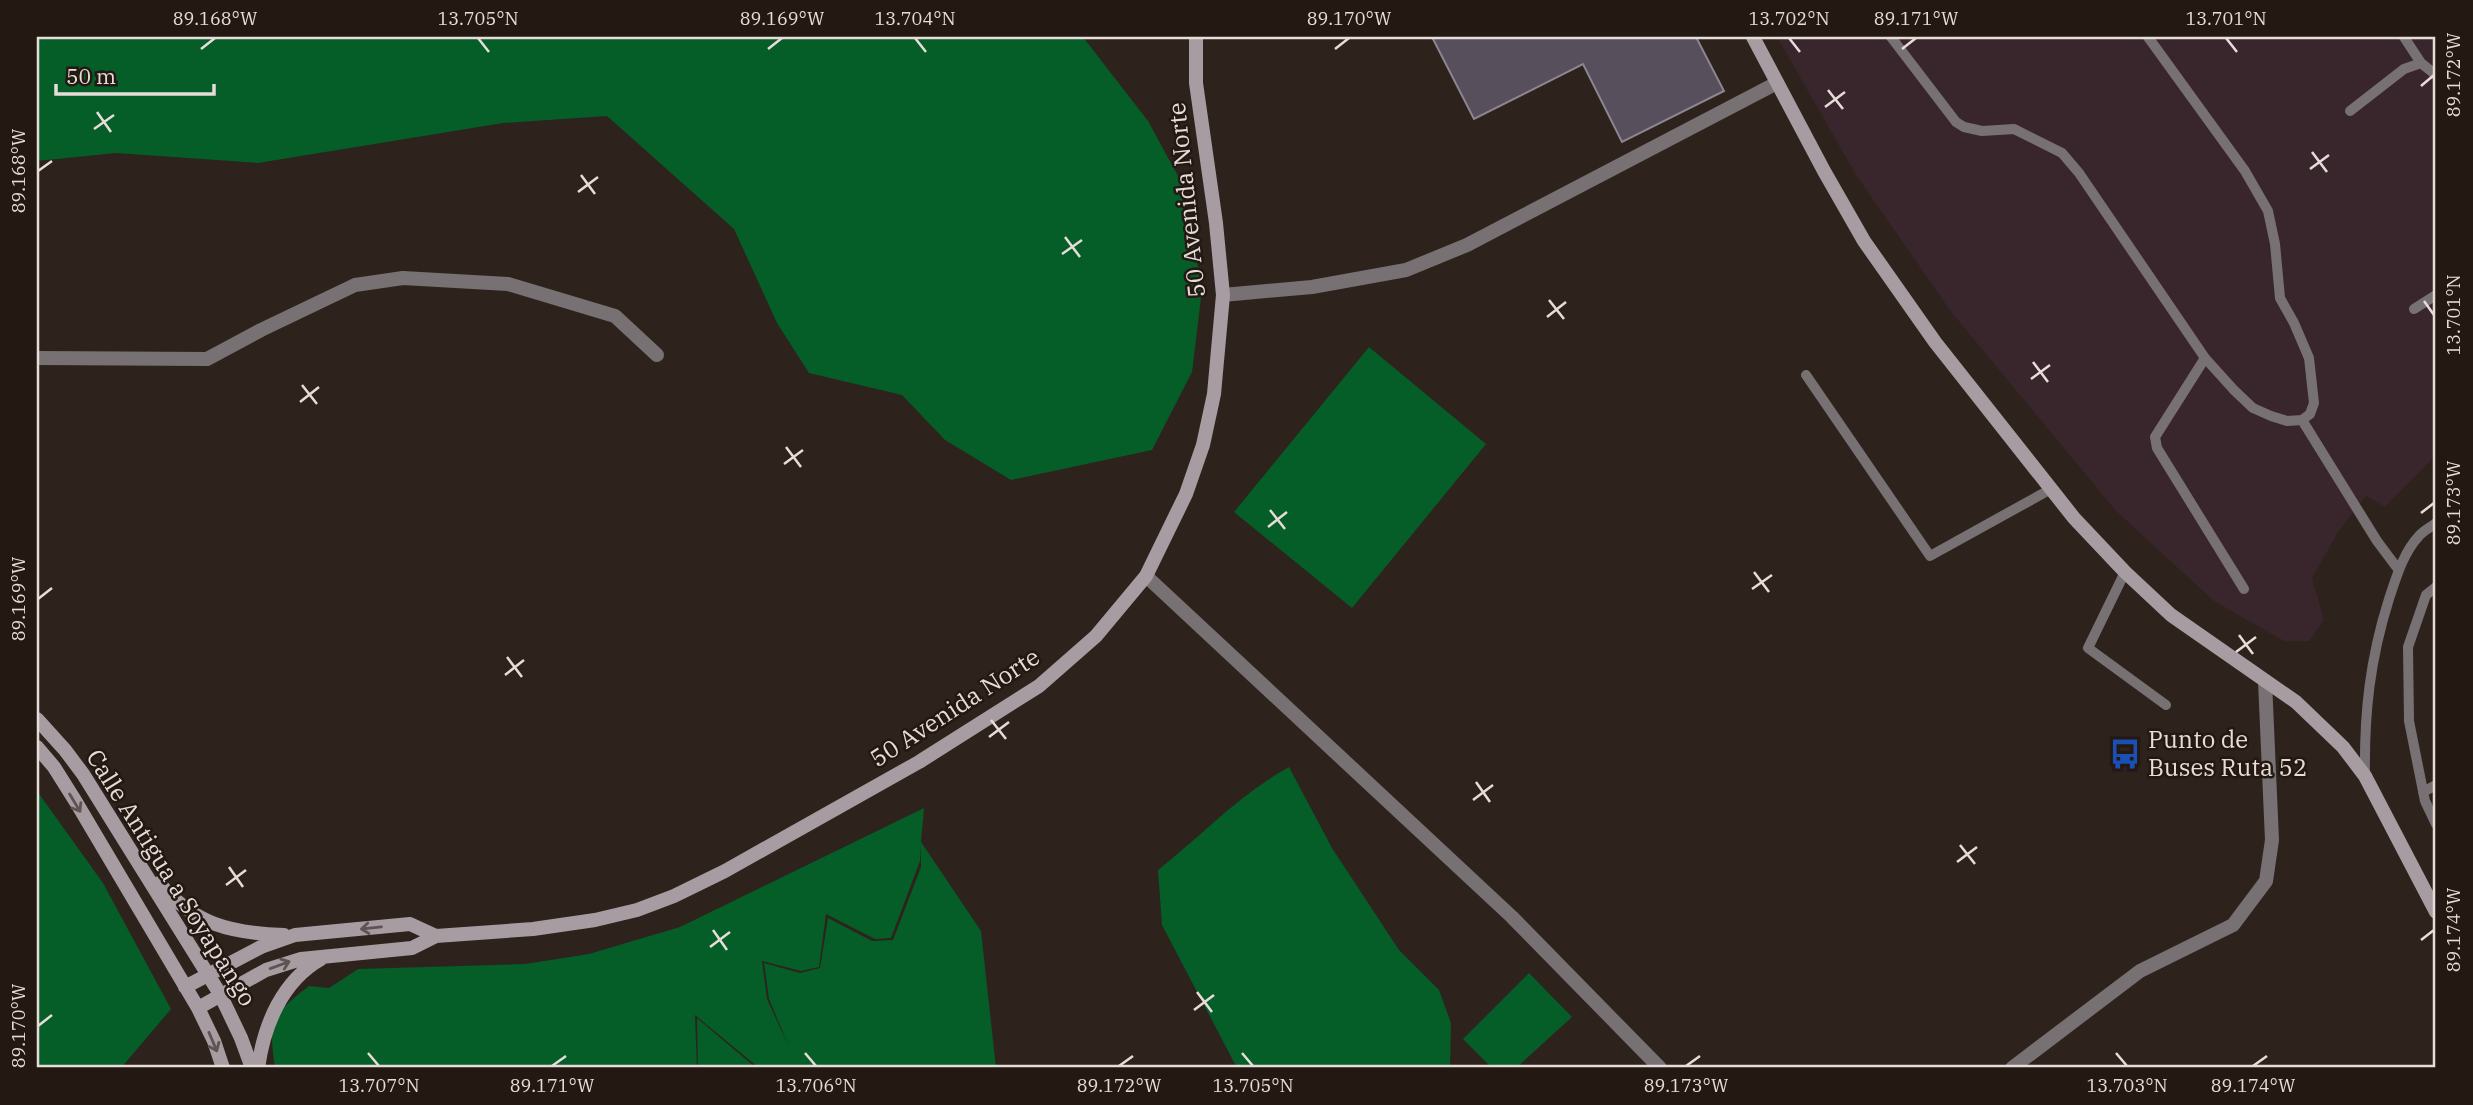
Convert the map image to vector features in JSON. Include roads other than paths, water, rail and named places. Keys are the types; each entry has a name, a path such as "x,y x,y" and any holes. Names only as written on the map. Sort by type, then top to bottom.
{"street":[{"name":"50 Avenida Norte","path":"198,1008 220,994 284,963 412,948 436,936 533,929 595,920 674,896 725,871 919,762 1039,686 1096,636 1146,576 1186,494 1203,445 1214,394 1223,295 1216,223 1196,83 1196,37"},
{"path":"1753,37 1864,241 1935,342 2074,518 2125,572 2171,615 2296,702 2323,726 2365,776 2436,912"},
{"path":"1223,295 1312,287 1406,270 1478,239 1777,83"},
{"path":"37,358 207,359 355,285 403,278 508,284 602,312 615,316 657,355"},
{"path":"1146,576 1512,917 1660,1068"},
{"path":"2012,1068 2140,971 2233,925 2266,881 2272,840 2265,681"},
{"name":"Calle Antigua a Soyapango","path":"37,719 83,774 208,974 241,1038 252,1068"},
{"name":"Calle Antigua a Soyapango","path":"37,747 54,767 198,1008 223,1068"},
{"path":"128,847 172,897 207,922 237,932 295,935"},
{"name":"50 Avenida Norte","path":"185,987 261,947 295,935 410,924 436,936"},
{"path":"258,1068 269,1021 283,994 306,970 326,956"}],"lane":[{"path":"1891,37 1956,122 1964,127 1982,131 2014,129 2062,153 2079,173 2205,358 2253,408 2287,421 2302,420 2311,414 2314,403 2309,358 2280,298 2275,244 2268,211 2245,171 2148,37"},
{"path":"2404,37 2421,63 2436,75"},
{"path":"2350,111 2404,68 2421,63"},
{"path":"2414,309 2436,295"},
{"path":"2205,358 2155,436 2157,448 2244,590"},
{"path":"1806,375 1930,556 2051,489"},
{"path":"2302,420 2377,541 2398,569"},
{"path":"2365,776 2364,731 2369,679 2381,624 2398,569 2419,536 2436,523"},
{"path":"2125,572 2088,648 2166,705"},
{"path":"2436,587 2426,595 2408,647 2409,722 2423,792 2436,824"},
{"path":"2423,792 2436,785"}],"place":[{"name":"Punto de Buses Ruta 52","path":"2125,754"}]}
